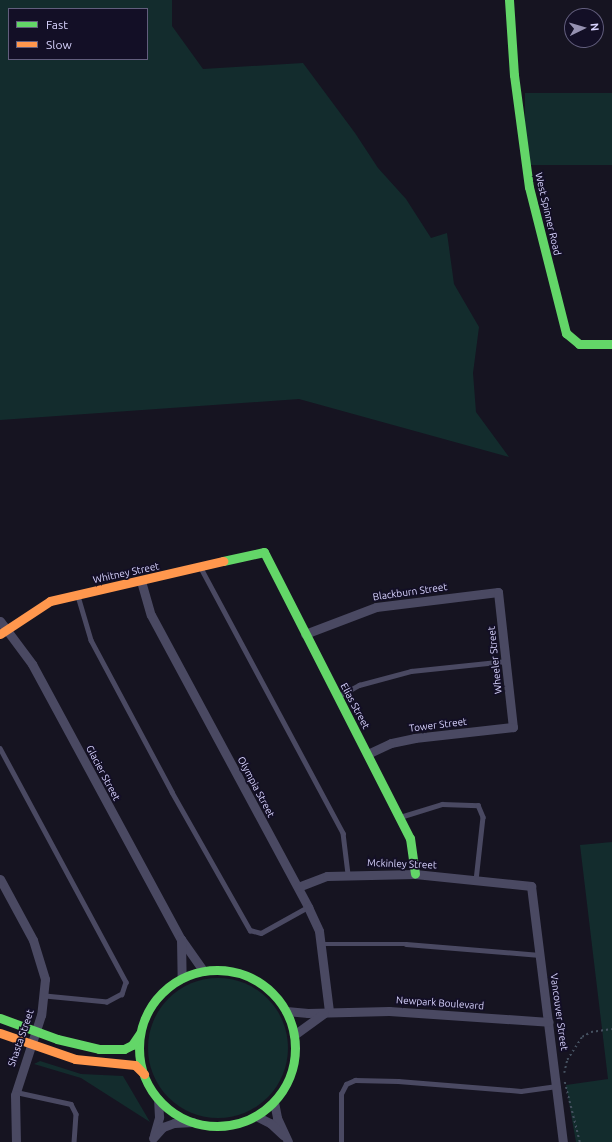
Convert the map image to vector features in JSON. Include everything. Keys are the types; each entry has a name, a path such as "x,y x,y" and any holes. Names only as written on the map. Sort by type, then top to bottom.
{"street":[{"name":"West Spinner Road","path":"509,0 514,75 529,187 566,333 579,344 590,346 612,344"},
{"name":"Whitney Street","path":"4,631 50,601 201,568 264,552"},
{"name":"Elias Street","path":"264,552 410,838 415,874"},
{"name":"Olympia Street","path":"141,581 151,615 308,907 318,931 329,1011"},
{"name":"Blackburn Street","path":"306,634 376,607 498,592"},
{"name":"Wheeler Street","path":"498,592 513,727"},
{"name":"Glacier Street","path":"0,621 4,631 32,664 181,939 203,971"},
{"name":"Tower Street","path":"367,754 391,742 513,727"},
{"name":"Mckinley Street","path":"298,887 327,876 348,874 415,874 531,886"},
{"name":"Shasta Street","path":"0,879 33,940 41,961 44,996 36,1031 16,1092 16,1142"},
{"name":"Vancouver Street","path":"531,886 558,1086 563,1142"},
{"name":"Glacier Street","path":"181,939 182,978"},
{"path":"152,1140 163,1127 174,1123 193,1122 214,1126 229,1125 256,1116 274,1102 285,1087 292,1071 295,1053 294,1035 286,1011 275,995 260,982 242,974 223,970 203,971 182,978 160,995 145,1018 141,1031 140,1060 144,1074 158,1099 174,1113 193,1122"},
{"name":"Newpark Boulevard","path":"286,1011 308,1013 329,1011 389,1011 549,1022"},
{"path":"294,1035 329,1011"},
{"path":"0,1018 83,1046 116,1050 132,1045 141,1031"},
{"path":"0,1033 74,1059 127,1063 144,1074"},
{"path":"152,1140 159,1117 158,1099"},
{"path":"274,1102 287,1140"},
{"path":"256,1116 270,1123 287,1140"}],"lane":[{"path":"201,568 343,833 348,874"},
{"path":"78,595 91,640 172,792 250,930 261,933 308,907"},
{"path":"337,696 359,685 411,671 506,661"},
{"path":"0,748 126,982 122,994 107,1002 44,996"},
{"path":"399,817 442,804 472,802 478,805 483,817 476,880"},
{"path":"320,944 399,944 540,955"},
{"path":"340,1142 341,1094 346,1084 354,1080 398,1081 521,1091 558,1086"},
{"path":"16,1092 71,1104 76,1114 74,1142"}],"path":[{"path":"580,1142 564,1072 567,1060 582,1037 591,1032 612,1029"}],"green space":[{"path":"0,0 172,0 172,26 203,69 303,63 355,133 378,168 406,199 431,238 447,233 454,284 479,327 473,373 476,412 509,457 299,399 0,420"},
{"path":"525,93 612,93 612,165 525,165"},
{"path":"612,842 612,1142 576,1142 566,1085 608,1079 580,845"},
{"path":"218,978 238,981 245,984 257,990 272,1004 285,1028 288,1048 285,1068 282,1075 276,1087 262,1102 238,1115 218,1118 198,1115 191,1112 179,1106 164,1092 151,1068 148,1048 151,1028 154,1021 160,1009 174,994 198,981"},
{"path":"40,1061 81,1074 123,1076 150,1122 81,1078 34,1064"}],"traffic: fast":[{"path":"509,0 514,75 529,187 566,333 579,344 612,344"},
{"path":"223,561 264,552 410,838 415,874"},
{"path":"217,970 247,976 260,983 272,993 282,1005 289,1018 295,1048 289,1078 282,1091 272,1103 260,1113 247,1120 217,1126 187,1120 174,1113 162,1103 152,1091 145,1078 139,1048 145,1018 152,1005 162,993 174,983 187,976 217,970"},
{"path":"0,1018 57,1039 99,1049 124,1049 132,1045 140,1033"}],"traffic: slow":[{"path":"0,634 50,601 223,561"},
{"path":"0,1033 75,1059 135,1065 144,1074"}]}
